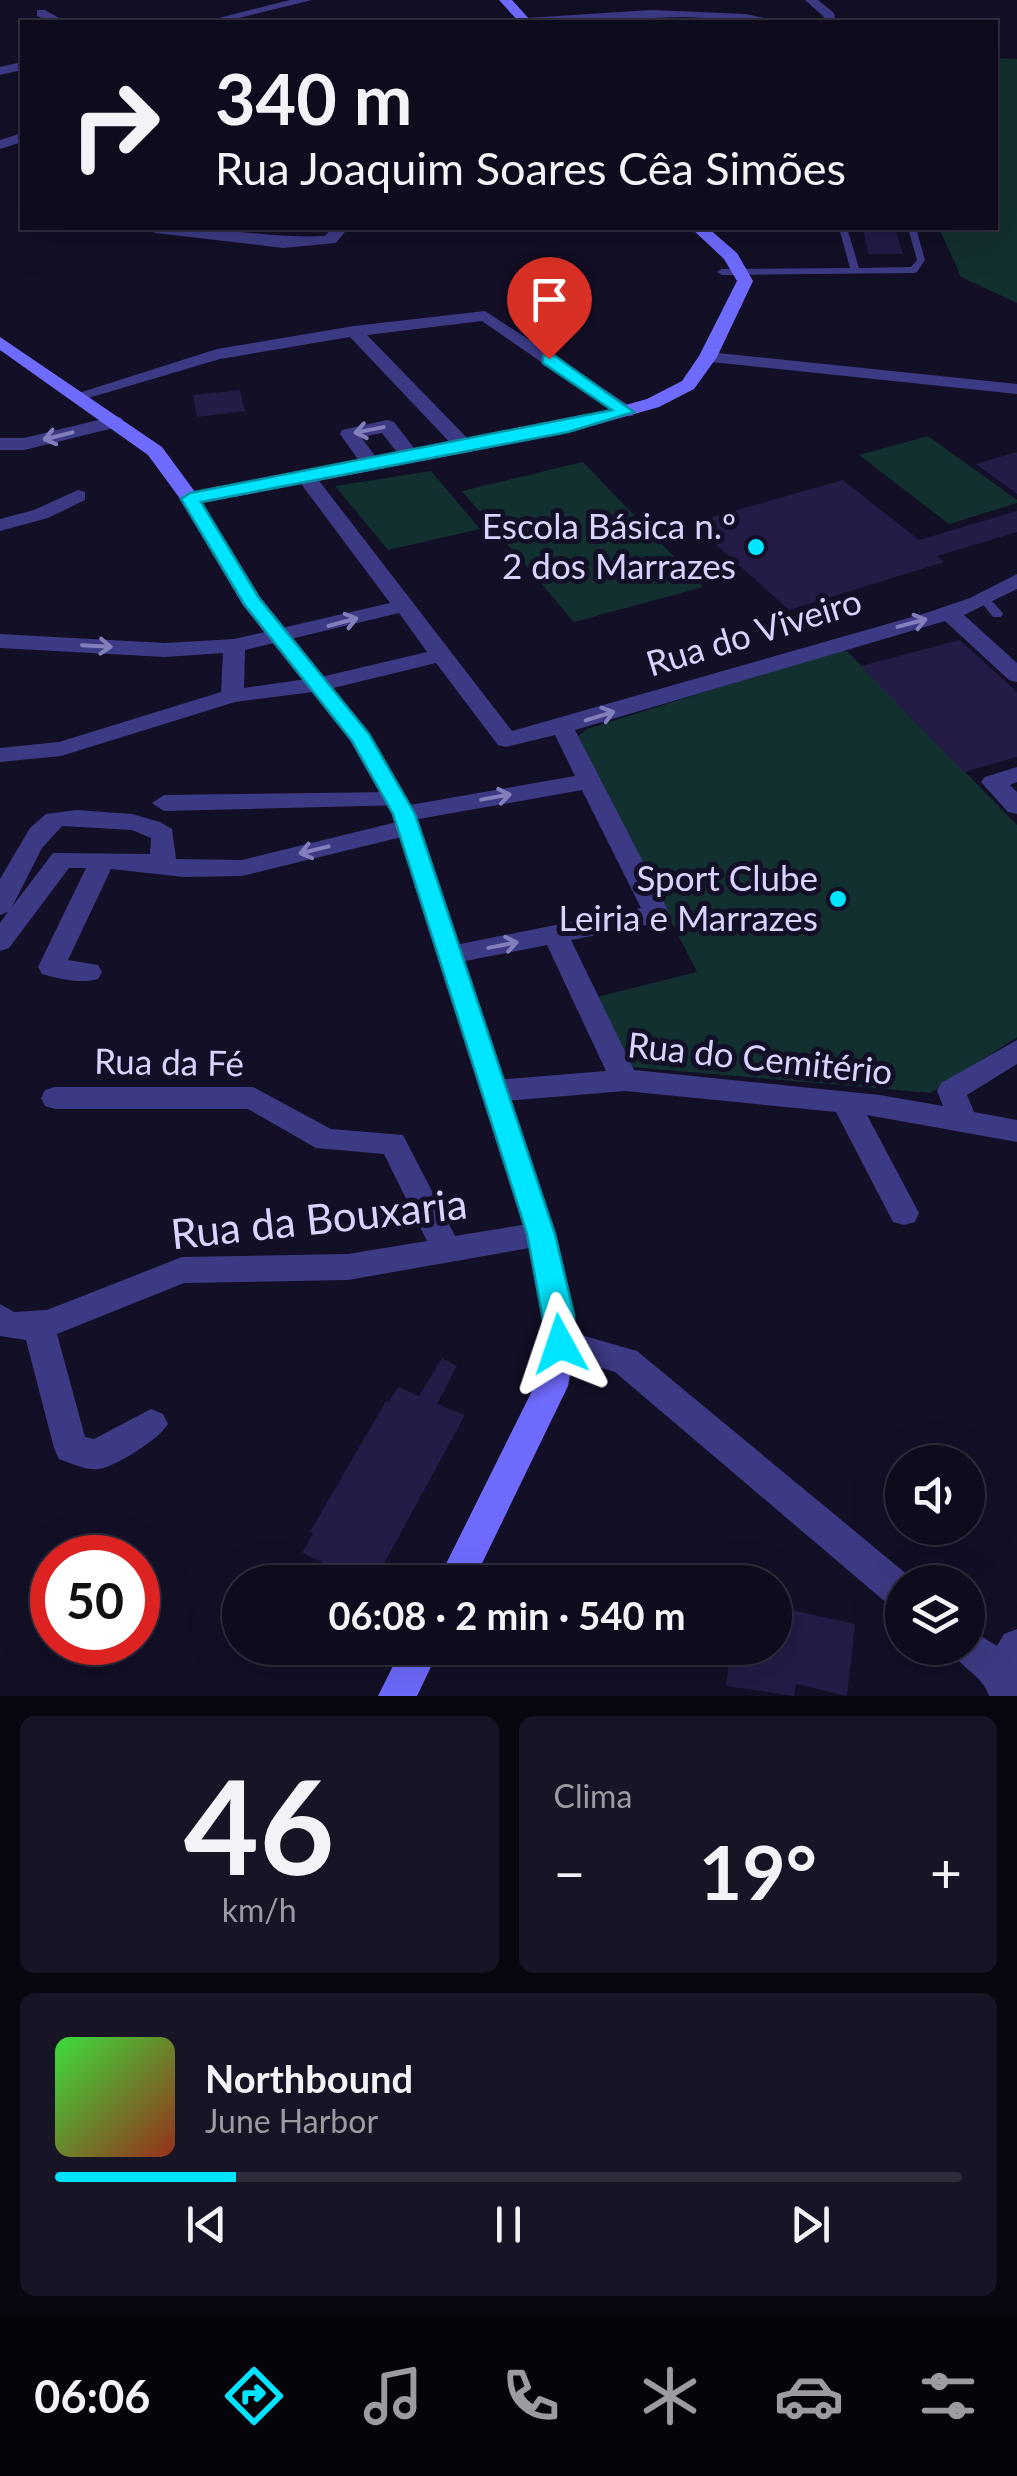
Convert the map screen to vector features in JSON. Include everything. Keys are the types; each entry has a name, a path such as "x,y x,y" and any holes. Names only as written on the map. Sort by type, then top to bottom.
{"main road":[{"path":"505,0 524,20"},
{"path":"698,230 728,287 728,310"},
{"path":"190,499 618,414 680,390 695,378 728,310 743,290 743,274 731,256 699,230"},
{"path":"0,342 155,450 190,499 251,600 322,684 361,738 403,814 541,1234 559,1315 560,1344 551,1386 463,1565"},
{"path":"397,1696 413,1665"}],"street":[{"path":"218,20 306,0"},
{"path":"812,1 824,0"},
{"path":"812,1 830,20"},
{"path":"42,13 56,20"},
{"path":"551,20 602,16 746,20"},
{"path":"174,230 300,244 330,240 338,230"},
{"path":"75,397 218,354 354,331 470,318 618,414"},
{"path":"354,331 464,446"},
{"path":"708,356 1017,389"},
{"path":"0,444 24,444 115,422"},
{"path":"371,464 350,434 387,426 410,456"},
{"path":"0,755 61,749 232,696 322,684 441,655 306,477"},
{"path":"0,525 41,514 78,496"},
{"name":"Rua do Viveiro","path":"441,655 506,740 562,728 844,640 991,607 1017,580"},
{"path":"0,641 165,650 234,646 283,638 403,606"},
{"path":"949,614 1017,675"},
{"path":"232,696 234,646"},
{"path":"450,955 658,914 562,728"},
{"path":"1017,774 993,782 1017,806"},
{"path":"8,908 62,859 163,864 184,869 242,868 403,814 588,781"},
{"path":"164,803 403,814"},
{"path":"0,942 8,908 41,830 54,820 114,821 155,828 163,836 163,864"},
{"path":"90,972 51,967 103,860"},
{"path":"556,936 625,1080"},
{"path":"963,1122 952,1091 1017,1050"},
{"name":"Rua do Cemitério","path":"494,1091 625,1080 845,1102 1017,1131"},
{"name":"Rua da Fé","path":"55,1098 253,1098 326,1140 393,1143 446,1249"},
{"path":"845,1102 904,1213"},
{"name":"Rua da Bouxaria","path":"38,1325 182,1270 348,1267 541,1234"},
{"path":"0,1317 4,1324 38,1325 71,1448 97,1454 151,1424"},
{"path":"560,1344 625,1361 885,1580"},
{"path":"985,1657 1009,1672"}],"lane":[{"path":"844,230 856,272"},
{"path":"722,272 919,268 921,260 913,230"}],"green space":[{"path":"998,58 1017,59 1017,303 961,277 940,230 998,230"},
{"path":"928,436 1017,503 949,524 859,455"},
{"path":"582,462 703,587 574,622 462,491"},
{"path":"431,471 480,529 388,550 335,486"},
{"name":"Sport Clube Leiria e Marrazes","path":"844,648 1017,825 1017,1037 931,1093 632,1067 597,997 697,972 577,737 587,729"}],"building":[{"path":"863,230 896,230 903,254 868,254"},
{"path":"240,390 245,411 197,417 193,395"},
{"path":"1017,452 1017,494 976,464"},
{"path":"843,480 919,540 1017,511 1017,532 937,556 944,562 789,610 692,523"},
{"path":"960,640 1017,692 1017,757 964,772 861,666"},
{"path":"442,1358 457,1366 437,1404 465,1415 383,1565 320,1565 322,1562 302,1553 313,1534 310,1532 386,1401 398,1387 419,1396"},
{"path":"792,1610 855,1624 847,1696 796,1684 794,1696 726,1686 729,1665 792,1665"}],"place":[{"name":"Escola Básica n.º 2 dos Marrazes","path":"756,547"},
{"name":"Sport Clube Leiria e Marrazes","path":"838,899"}],"route":[{"path":"549,359 626,412 568,427 190,499 251,600 322,684 361,738 404,814 541,1234 559,1315 560,1344"}]}
